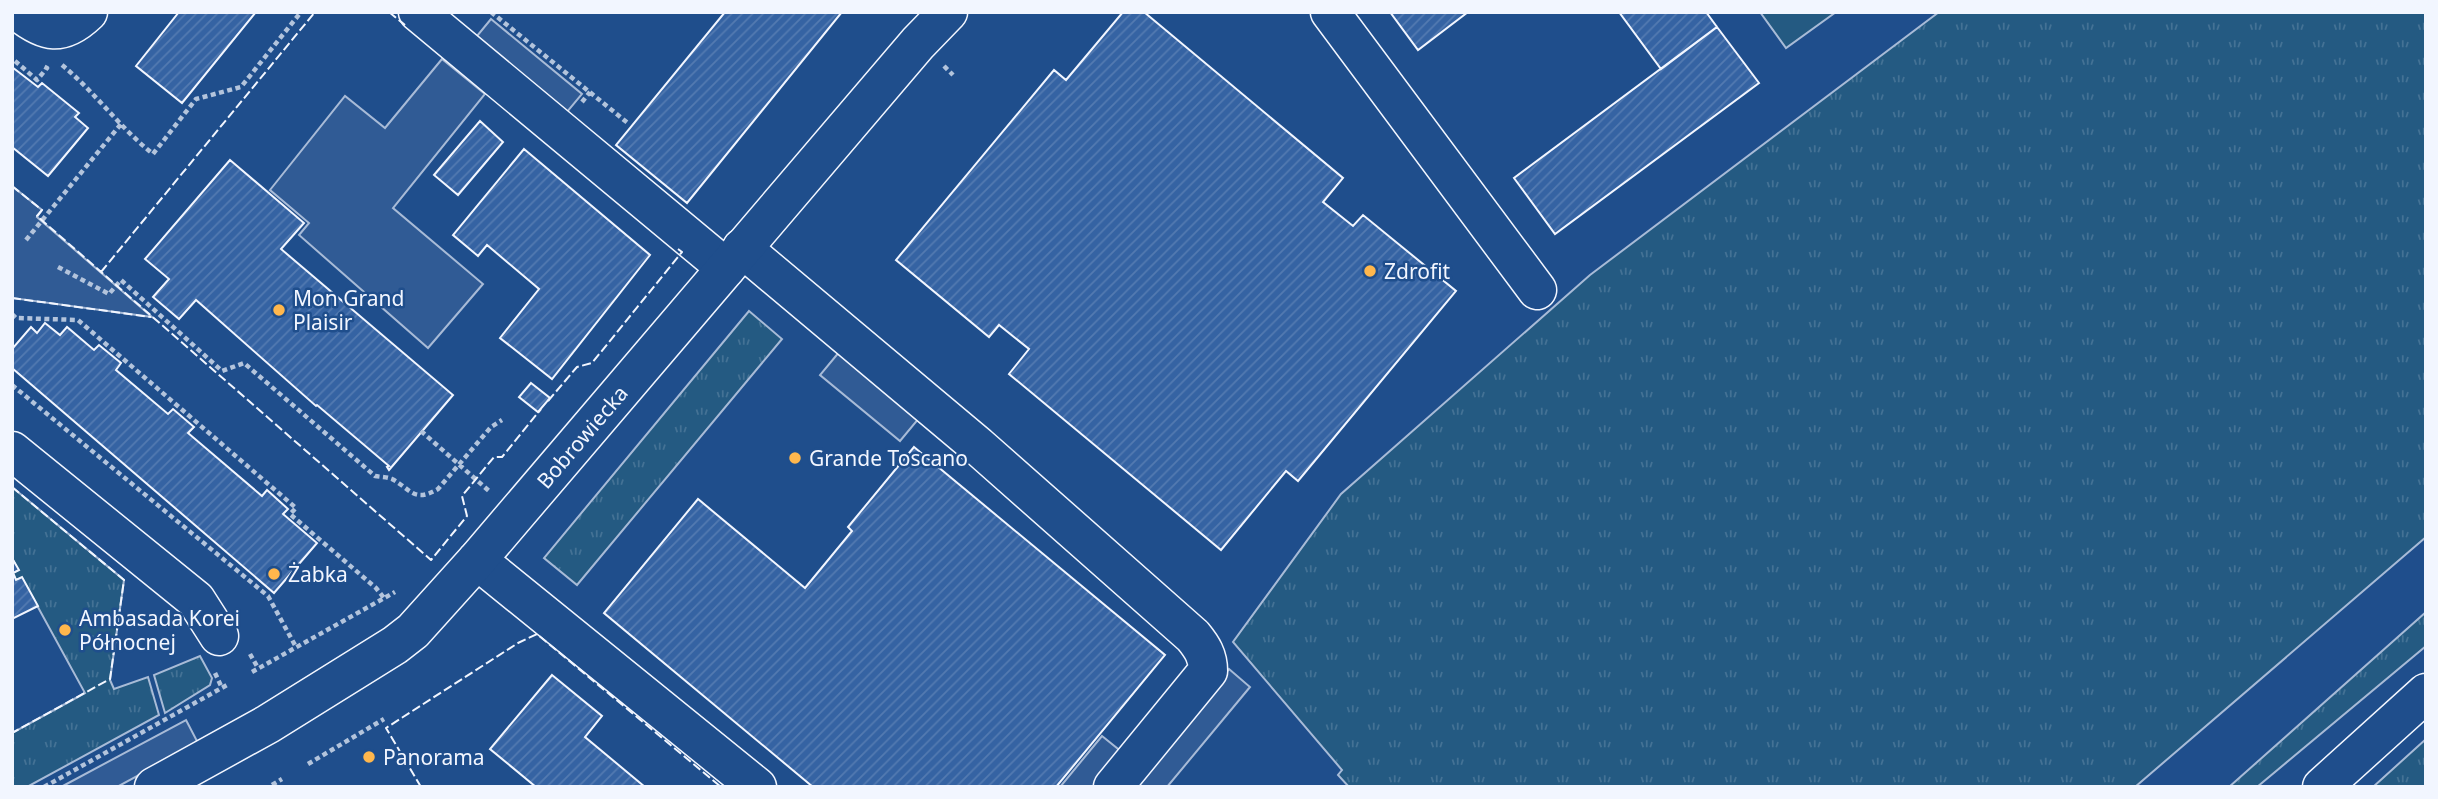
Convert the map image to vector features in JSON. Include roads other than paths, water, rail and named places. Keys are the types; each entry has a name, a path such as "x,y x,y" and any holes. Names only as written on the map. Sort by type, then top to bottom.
{"street":[{"path":"19,12 44,29 57,30 69,26 88,12"},
{"path":"418,12 978,446 1193,636 1203,648 1208,671 1113,787"},
{"name":"Bobrowiecka","path":"154,787 268,724 413,631 477,560 918,43 948,12"},
{"path":"1330,12 1537,290"},
{"path":"12,451 196,600 219,636"},
{"path":"477,560 757,787"},
{"path":"2322,787 2426,693"}],"place":[{"name":"Zdrofit","path":"1370,271"},
{"name":"Mon Grand Plaisir","path":"279,310"},
{"name":"Grande Toscano","path":"795,458"},
{"name":"Żabka","path":"274,574"},
{"name":"Ambasada Korei Północnej","path":"65,630"},
{"name":"Panorama","path":"369,757"}]}
